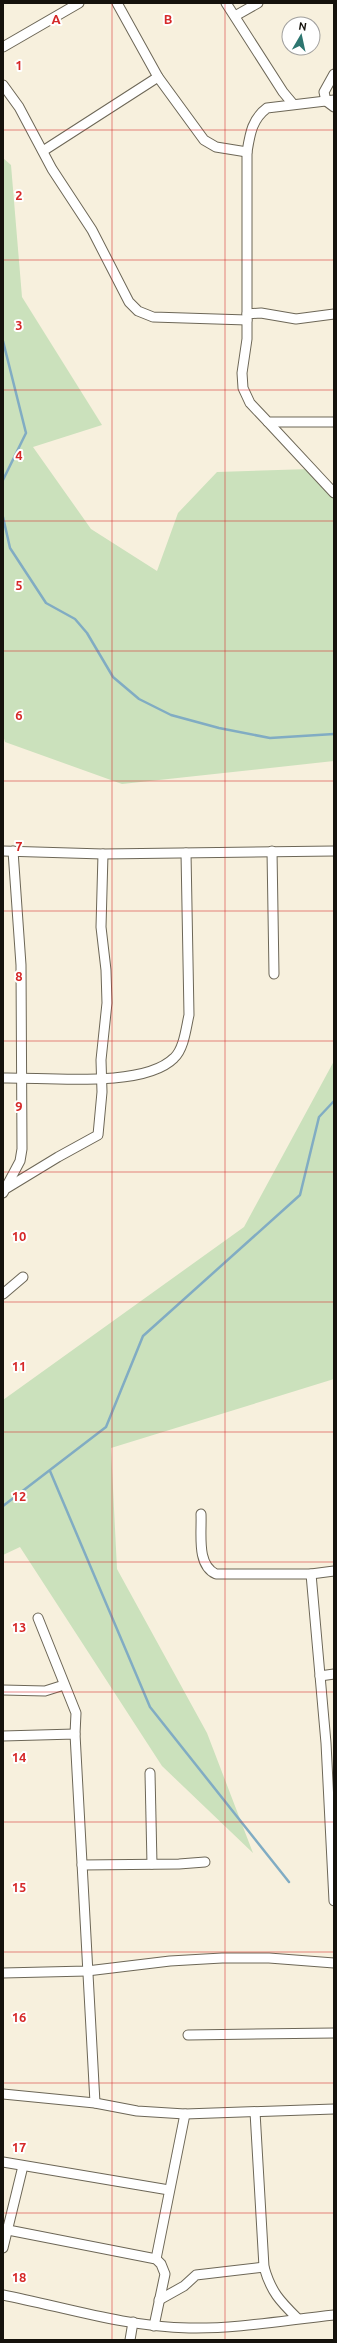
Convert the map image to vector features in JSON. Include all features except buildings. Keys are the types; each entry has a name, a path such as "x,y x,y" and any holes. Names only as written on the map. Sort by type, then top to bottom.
{"street":[{"path":"3,47 79,3"},
{"path":"117,3 158,77 204,140 216,147 247,152"},
{"path":"226,3 283,92 293,104"},
{"path":"235,16 258,3"},
{"path":"334,74 324,92 334,107"},
{"path":"43,150 158,77"},
{"path":"3,85 20,107 52,170 92,230 129,302 138,311 153,317 247,317 261,313 296,320 334,314"},
{"path":"330,100 267,108 259,114 254,122 247,152 247,317 246,355 242,373 243,388 250,403 334,492"},
{"path":"268,422 334,422"},
{"path":"3,851 103,854 334,851"},
{"path":"5,1190 20,1161 22,1149 20,1078 21,965 13,851"},
{"path":"272,851 274,974"},
{"path":"3,1078 101,1080 126,1077 164,1066 175,1058 184,1036 189,1015 186,853"},
{"path":"5,1190 58,1157 98,1136 107,1003 106,970 101,927 103,854"},
{"path":"3,1294 24,1277"},
{"path":"201,1514 204,1563 208,1570 216,1574 311,1574 334,1571"},
{"path":"311,1574 334,1870 334,1901"},
{"path":"38,1618 76,1713 75,1734 95,2103"},
{"path":"320,1676 334,1674"},
{"path":"3,1690 45,1691 64,1685"},
{"path":"3,1736 75,1734"},
{"path":"150,1773 152,1864"},
{"path":"82,1865 206,1862"},
{"path":"3,1973 87,1971 170,1961 222,1958 269,1958 334,1963"},
{"path":"188,2035 334,2033"},
{"path":"3,2094 95,2103 137,2111 185,2114 334,2109"},
{"path":"255,2112 264,2267 269,2285 276,2297 297,2318"},
{"path":"156,2260 185,2114"},
{"path":"3,2162 169,2190"},
{"path":"3,2248 5,2229 23,2166"},
{"path":"5,2229 156,2260 162,2264 165,2274 154,2326"},
{"path":"159,2300 184,2286 196,2275 264,2267"},
{"path":"3,2294 154,2326 217,2327 334,2315"},
{"path":"130,2340 133,2322"}],"green space":[{"path":"3,158 11,165 22,297 102,425 33,447 91,529 157,571 178,513 217,472 310,469 334,492 334,761 122,784 5,742 3,735"},
{"path":"334,1061 334,1379 111,1448 117,1569 207,1733 253,1853 162,1766 20,1547 3,1555 3,1400 244,1227"}],"waterway":[{"path":"3,341 26,433 3,480"},
{"path":"3,517 10,548 46,603 75,619 87,633 113,677 139,699 171,715 219,728 270,738 334,734"},
{"path":"3,1506 106,1427 143,1336 300,1195 319,1117 334,1101"},
{"path":"50,1471 150,1707 289,1882"}]}
